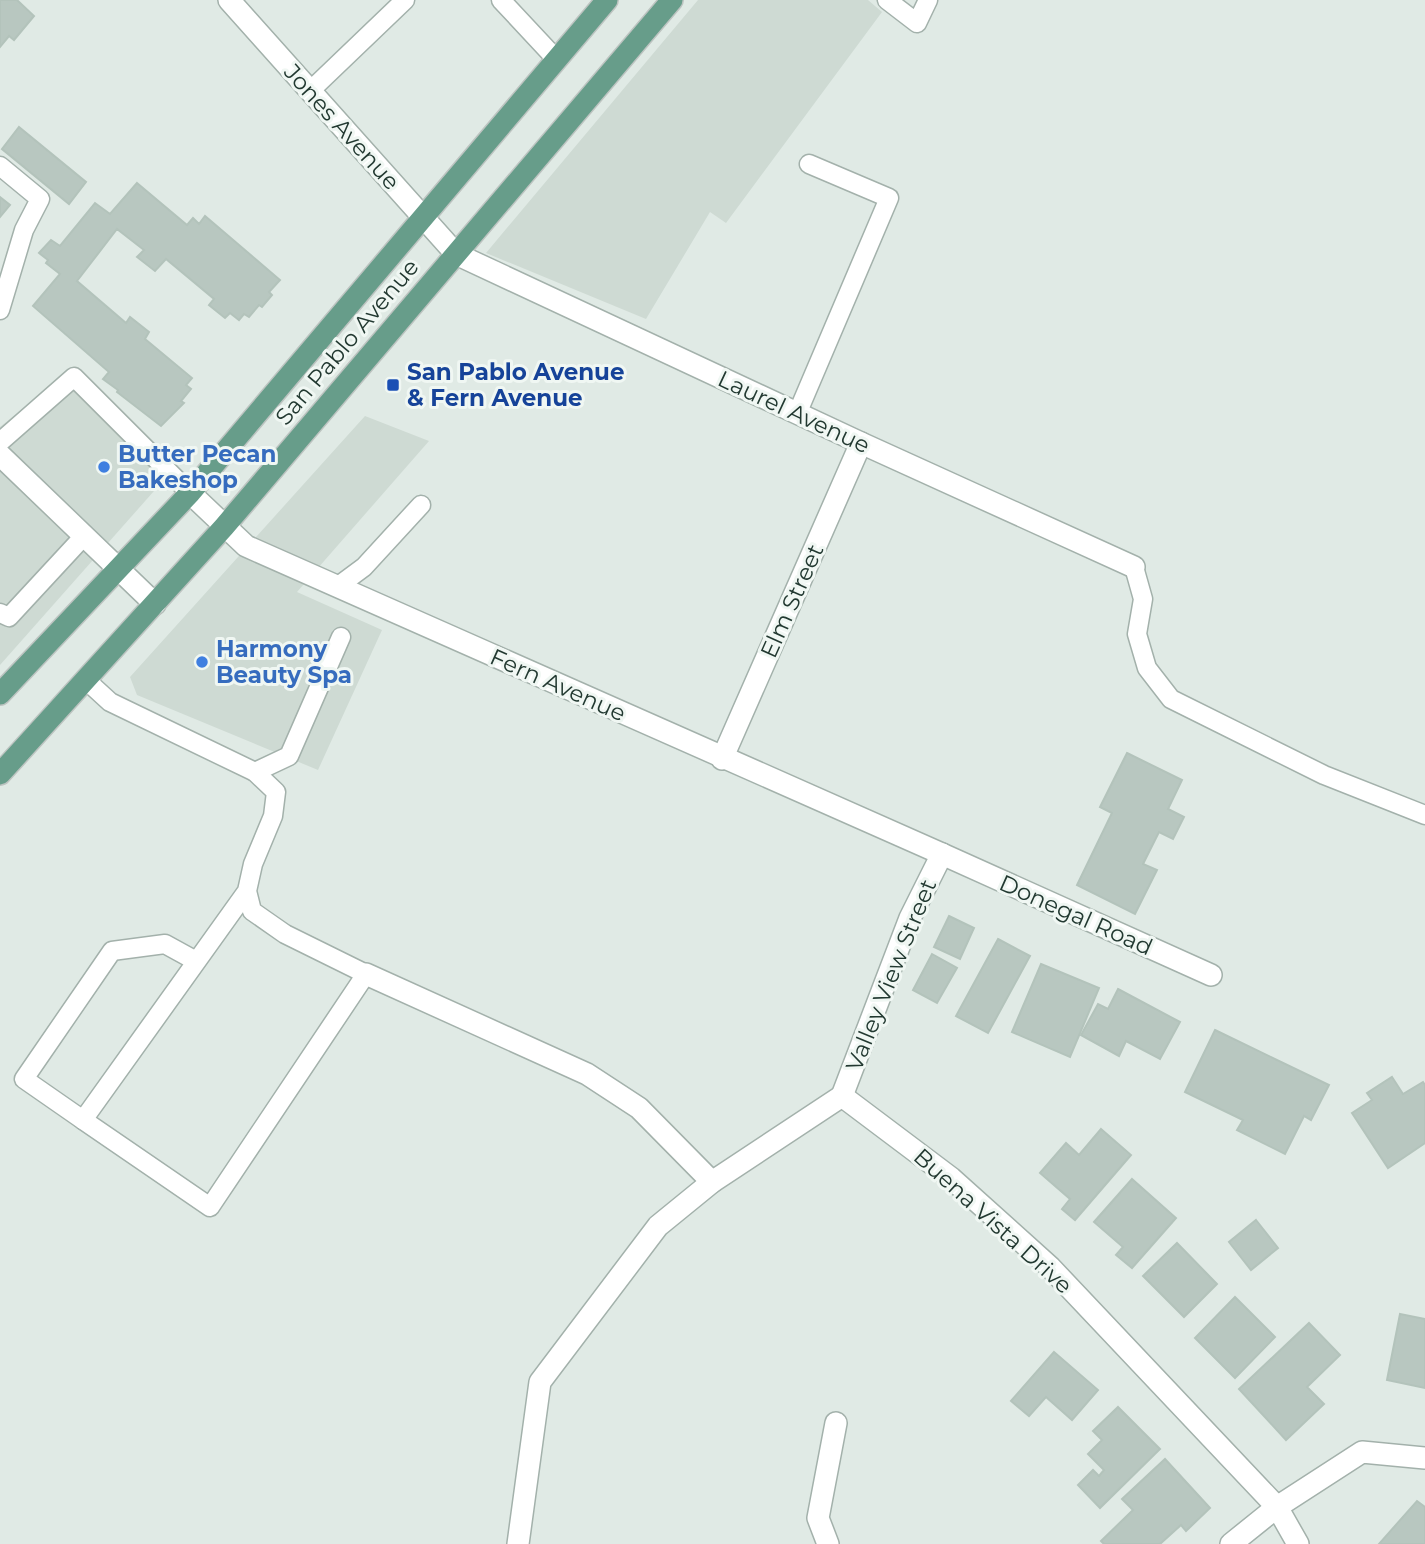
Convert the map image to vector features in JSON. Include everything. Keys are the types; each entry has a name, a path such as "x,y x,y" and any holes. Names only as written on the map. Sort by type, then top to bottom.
{"main road":[{"name":"San Pablo Avenue","path":"1,692 190,493 607,0"},
{"name":"San Pablo Avenue","path":"0,774 224,527 672,0"}],"street":[{"name":"Jones Avenue","path":"229,0 456,254"},
{"name":"Laurel Avenue","path":"456,254 1134,568"},
{"name":"Elm Street","path":"722,759 861,443"},
{"path":"0,455 155,604"},
{"name":"Fern Avenue","path":"190,493 246,546 722,759 942,854"},
{"name":"Donegal Road","path":"942,854 1211,975"},
{"name":"Valley View Street","path":"842,1096 910,918 942,854"},
{"path":"366,974 587,1074 639,1108 712,1182"},
{"path":"517,1544 540,1382 658,1226 712,1182 842,1096"},
{"name":"Buena Vista Drive","path":"842,1096 951,1178 1050,1267 1277,1507 1297,1544"},
{"path":"828,1544 818,1518 836,1423"},
{"path":"1231,1544 1277,1507 1362,1452 1425,1458"}],"lane":[{"path":"310,91 405,0"},
{"path":"501,0 556,60"},
{"path":"887,0 917,23 928,0"},
{"path":"797,414 889,198 809,164"},
{"path":"0,166 40,199 24,230 0,310"},
{"path":"0,442 74,377 190,493"},
{"path":"337,587 364,567 421,505"},
{"path":"0,613 9,617 84,536"},
{"path":"1134,568 1143,599 1137,634 1147,668 1171,698 1324,775 1424,811"},
{"path":"255,772 289,756 341,638"},
{"path":"83,1120 247,891 253,864 273,816 276,792 255,772 110,702 86,680"},
{"path":"196,961 165,944 113,951 24,1079 210,1207 366,974 285,934 252,911 247,891"}],"shaded area":[{"path":"698,0 868,0 882,12 726,223 710,212 646,319 486,253"},
{"path":"76,366 177,465 0,665 0,427"},
{"path":"365,416 429,441 297,592 382,630 318,770 137,695 130,677"}],"building":[{"path":"0,0 17,0 34,16 14,40 9,36 0,47"},
{"path":"19,127 86,182 69,204 2,149"},
{"path":"137,183 187,225 193,218 199,224 205,216 280,280 269,292 272,295 262,307 259,305 249,317 244,314 239,320 230,313 225,318 209,305 214,299 166,259 155,271 137,257 144,250 117,229 77,281 126,323 130,317 149,332 145,339 192,378 186,385 191,389 181,401 184,403 161,426 103,379 109,372 33,306 60,274 46,263 48,260 39,253 51,240 60,246 95,203 110,214"},
{"path":"0,197 10,205 0,217"},
{"path":"1127,753 1182,780 1168,809 1184,817 1173,839 1159,832 1143,864 1157,870 1135,914 1077,885 1112,813 1100,807"},
{"path":"949,916 974,928 960,959 934,947"},
{"path":"998,939 1030,956 988,1033 956,1016"},
{"path":"932,954 957,968 937,1003 913,990"},
{"path":"1041,964 1099,988 1070,1057 1012,1032"},
{"path":"1118,989 1180,1022 1160,1059 1126,1041 1119,1056 1081,1035 1098,1004 1108,1009"},
{"path":"1215,1030 1329,1085 1311,1120 1304,1116 1285,1154 1237,1130 1243,1120 1185,1092"},
{"path":"1392,1077 1403,1094 1423,1082 1425,1085 1425,1143 1388,1168 1352,1113 1372,1100 1367,1093"},
{"path":"1101,1129 1131,1155 1075,1220 1062,1209 1070,1199 1040,1173 1066,1143 1079,1155"},
{"path":"1132,1179 1176,1218 1132,1268 1116,1255 1123,1247 1094,1222"},
{"path":"1256,1220 1278,1248 1251,1270 1229,1242"},
{"path":"1177,1243 1217,1284 1184,1317 1143,1276"},
{"path":"1235,1297 1275,1337 1235,1378 1195,1338"},
{"path":"1400,1314 1425,1319 1425,1388 1387,1380"},
{"path":"1309,1323 1340,1355 1307,1387 1324,1404 1286,1440 1239,1389"},
{"path":"1054,1352 1098,1390 1072,1420 1046,1397 1029,1416 1011,1401"},
{"path":"1118,1407 1160,1449 1100,1508 1078,1485 1093,1470 1099,1476 1104,1470 1088,1454 1102,1440 1093,1431"},
{"path":"1165,1459 1210,1508 1186,1531 1181,1525 1160,1544 1104,1544 1101,1541 1133,1510 1122,1499"},
{"path":"1417,1501 1425,1507 1425,1544 1379,1544"}],"place":[{"name":"San Pablo Avenue & Fern Avenue","path":"393,385"},
{"name":"Butter Pecan Bakeshop","path":"104,467"},
{"name":"Harmony Beauty Spa","path":"202,662"}]}
